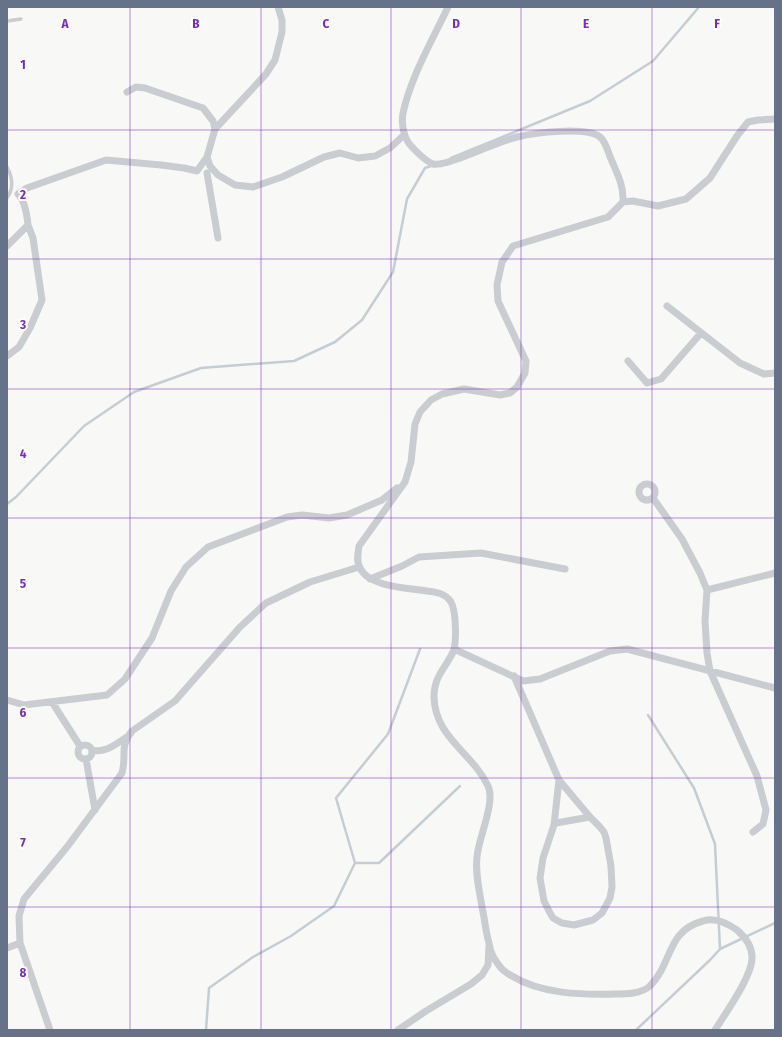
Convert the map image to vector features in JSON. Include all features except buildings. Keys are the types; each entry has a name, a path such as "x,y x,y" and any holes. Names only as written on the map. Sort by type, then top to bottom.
{"street":[{"path":"197,171 207,157 215,129 266,74 274,60 282,32 282,20 278,7"},
{"path":"448,7 414,80 403,115 404,135 408,143 424,158 434,164 450,162 516,137 563,131 581,131 594,134 601,138 605,143 621,181 623,202"},
{"path":"126,92 136,87 145,88 202,108 213,121 215,129"},
{"path":"398,1030 471,984 482,975 488,965 489,944 476,869 477,855 490,800 490,788 478,769 446,734 439,721 434,698 436,680 454,649 453,605 448,598 439,593 384,584 370,579 363,574 359,567 357,558 359,546 405,482 411,462 415,424 420,412 431,400 442,394 464,388 500,396 510,393 517,387 525,373 526,361 498,301 497,285 502,262 513,246 608,217 623,202 633,201 658,206 686,199 710,178 737,136 748,122 775,119"},
{"path":"7,356 19,347 30,328 42,300 33,238 21,197 18,194 27,188 106,160 161,165 207,172 218,175 235,185 253,187 324,157 340,153 358,158 375,156 390,148 404,135"},
{"path":"207,157 210,166 218,175"},
{"path":"207,172 218,238"},
{"path":"7,246 28,225"},
{"path":"667,306 740,363 764,374 775,373"},
{"path":"628,361 647,383 661,379 701,333"},
{"path":"7,700 24,704 107,695 125,679 152,638 171,591 186,567 208,547 287,517 302,515 329,518 347,515 382,500 405,482"},
{"path":"653,498 682,539 708,590 705,621 710,671 757,776 766,810 763,824 753,832"},
{"path":"370,579 402,566 419,557 481,553 565,569"},
{"path":"50,1030 20,943 19,916 24,899 96,810 122,773 124,766 124,746 127,738 132,731 175,701 240,627 266,603 310,582 359,567"},
{"path":"708,590 775,572"},
{"path":"454,649 523,681 540,679 610,651 626,649 775,688"},
{"path":"514,676 559,780 604,832 606,838 610,856 612,887 610,898 602,913 593,920 582,924 570,925 553,918 544,901 540,878 542,858 554,825 559,780"},
{"path":"52,702 80,746"},
{"path":"92,750 90,758 86,759 79,757 77,753 80,746 83,744 87,744 92,750 97,752 103,751 127,738"},
{"path":"86,759 96,810"},
{"path":"554,825 556,823 590,817"},
{"path":"489,944 498,964 511,976 534,986 587,995 624,994 647,988 659,975 677,936 687,927 705,920 718,920 729,925 745,937 750,947 753,959 745,982 715,1030"},
{"path":"7,948 20,943"}],"lane":[{"path":"7,21 21,19"},
{"path":"7,167 10,172 12,184 12,189 7,198"},
{"path":"10,193 18,194"}],"waterway":[{"path":"451,158 590,101 653,61 699,7"},
{"path":"7,504 16,497 84,426 134,392 201,368 294,361 335,342 362,320 393,272 407,199 425,168 431,166"},
{"path":"206,1030 209,988 253,957 291,936 334,906 355,863 336,798 388,734 420,649"},
{"path":"648,715 694,788 715,844 720,949"},
{"path":"355,863 379,863 460,786"},
{"path":"636,1030 720,949 775,923"}]}
